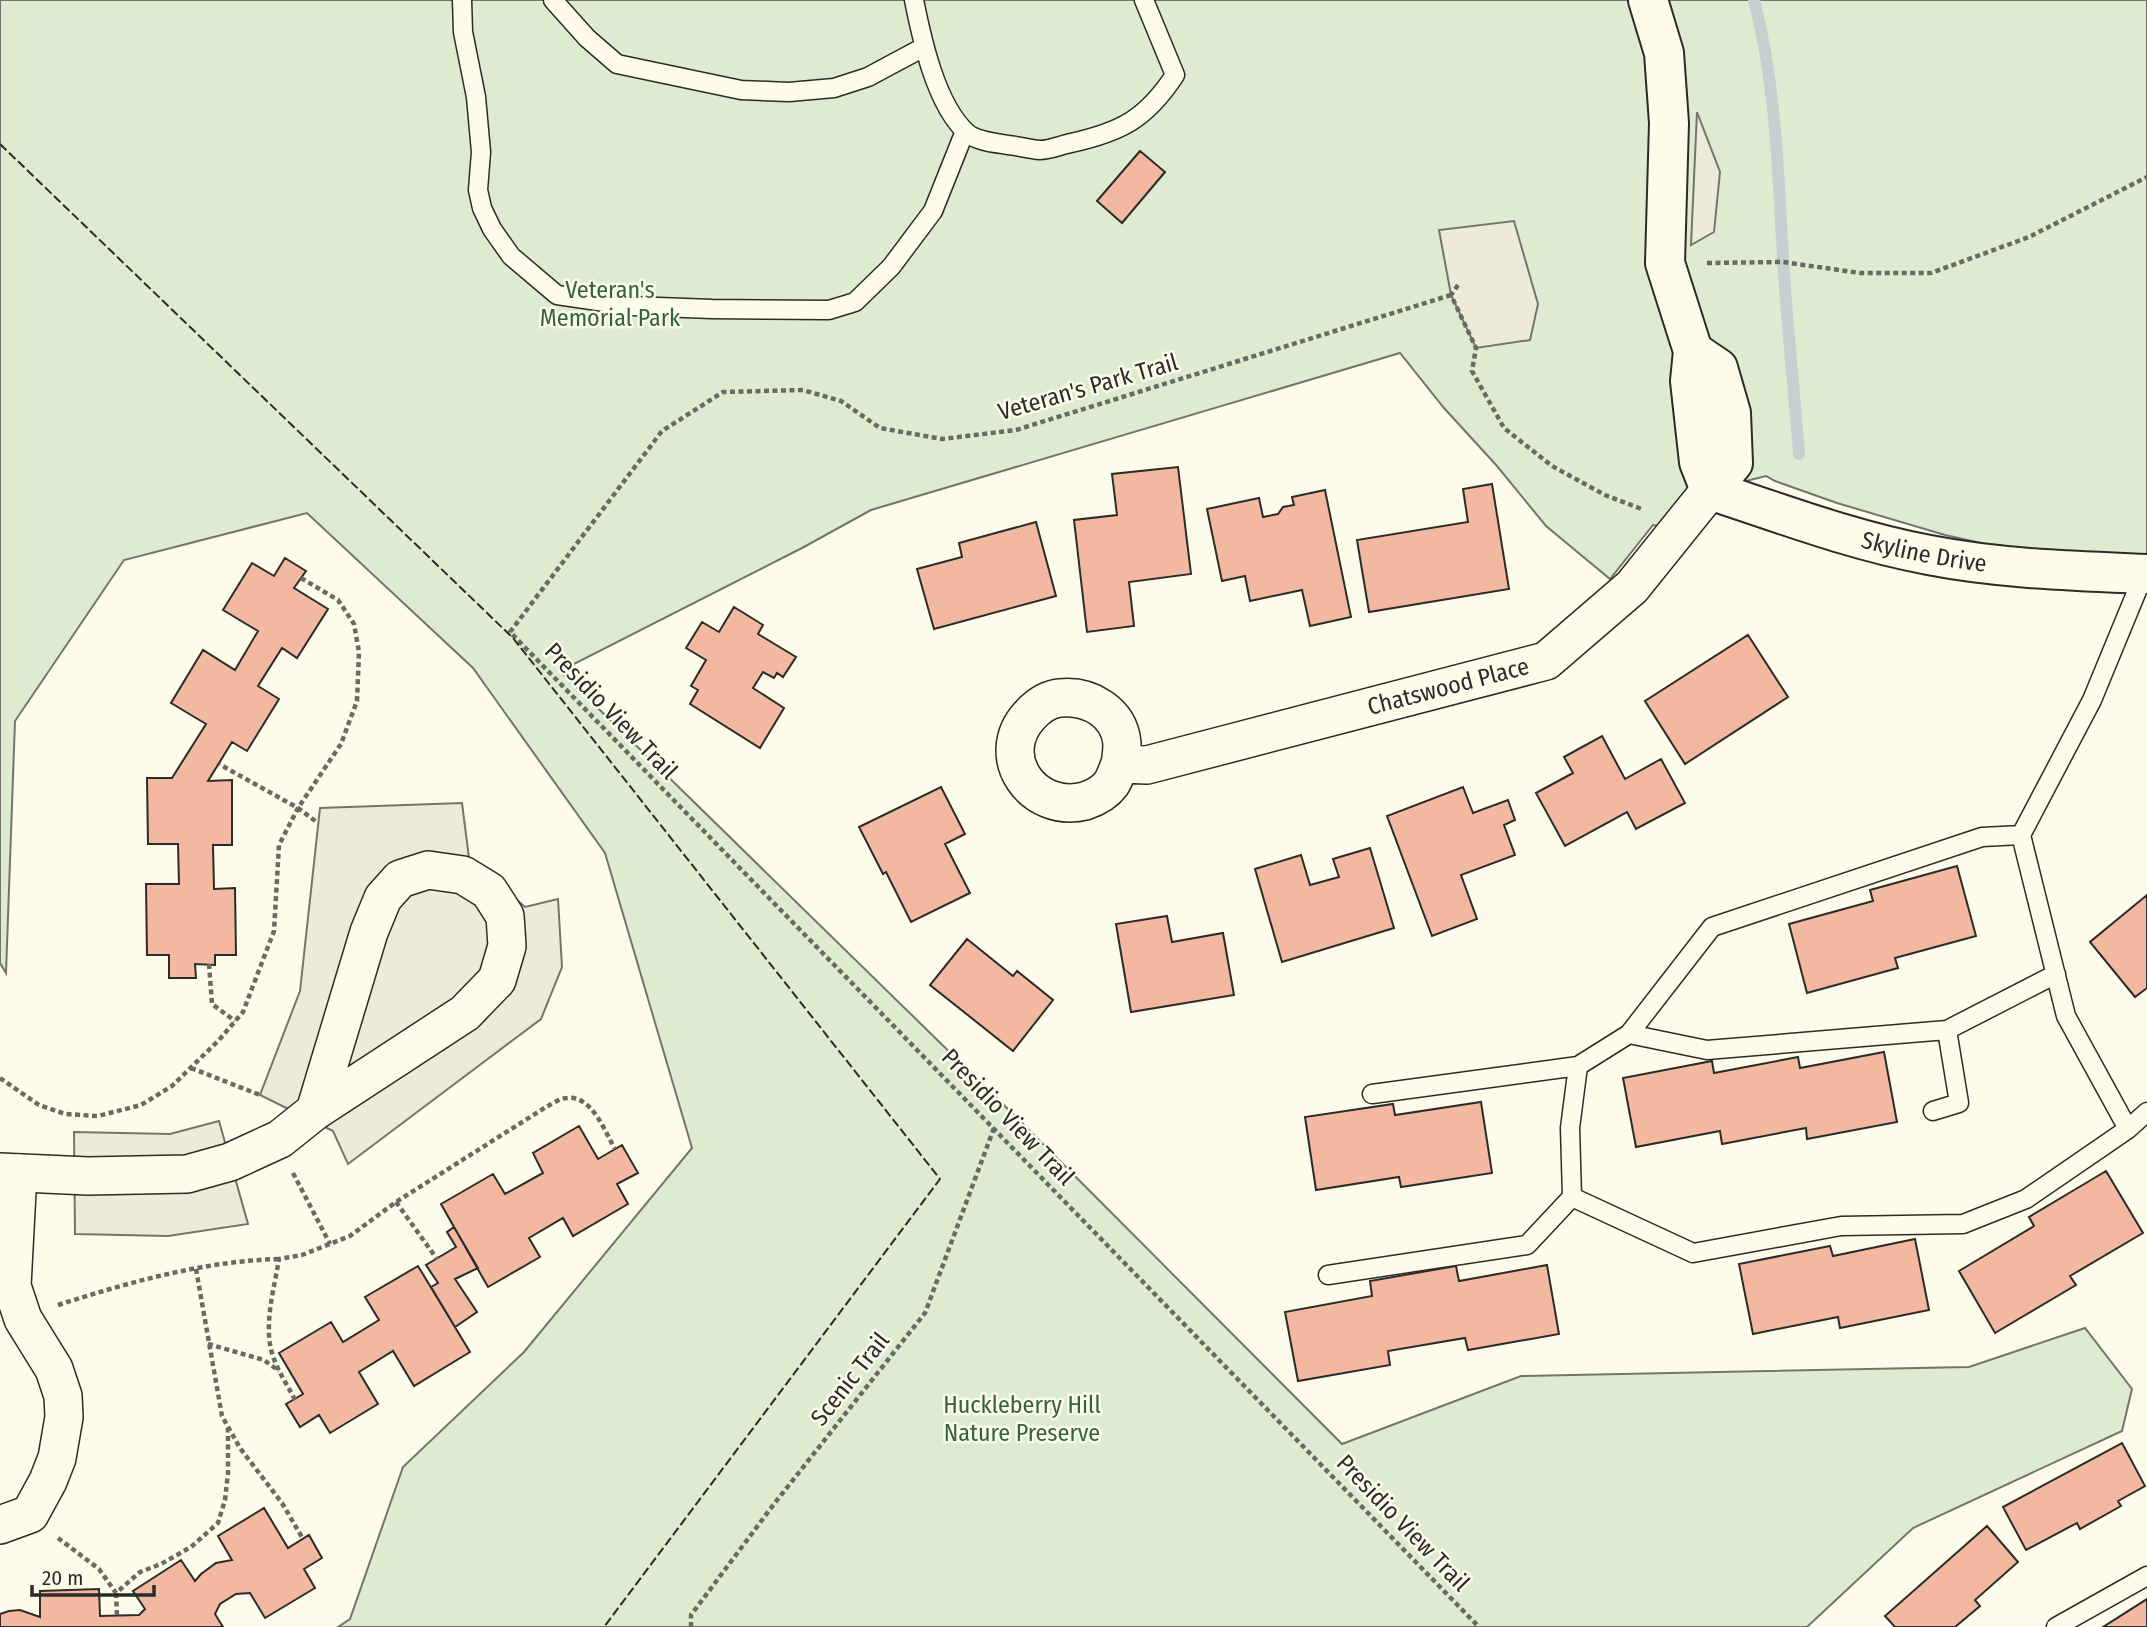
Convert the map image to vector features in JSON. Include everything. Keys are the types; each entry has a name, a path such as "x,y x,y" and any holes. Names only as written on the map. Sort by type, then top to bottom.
{"street":[{"path":"1648,0 1664,53 1669,123 1665,263 1693,351 1717,368 1731,413 1733,463 1710,490"},
{"name":"Skyline Drive","path":"1710,490 1861,539 1930,556 2049,570 2146,574"},
{"name":"Chatswood Place","path":"1120,764 1147,765 1546,661 1632,587 1710,490"},
{"path":"15,1519 48,1481 57,1458 64,1417 63,1396 54,1369 23,1319 12,1286 9,1172 88,1176 187,1174 230,1162 280,1139 315,1111 465,1013 497,980 507,946 505,916 489,891 463,876 428,870 400,879 383,898 369,932 315,1111"}],"lane":[{"path":"462,0 463,32 476,97 481,152 478,190 482,208 492,229 511,256 557,295 632,306 712,309 829,310 855,302 891,267 933,211 965,131"},
{"path":"553,0 587,38 617,64 741,90 789,92 834,88 868,77 924,47"},
{"path":"914,0 924,47 948,109 965,131 969,135 992,142 1041,150 1104,136 1135,120 1159,99 1175,75 1144,0"},
{"path":"2129,1129 2066,1016 2021,835 2092,700 2146,574"},
{"path":"1372,1094 1578,1066 1629,1034 1712,927 1982,837 2021,835"},
{"path":"1629,1034 1707,1050 1947,1030 2056,974"},
{"path":"1933,1111 1959,1103 1947,1030"},
{"path":"1328,1275 1527,1245 1572,1197 1570,1128 1578,1066"},
{"path":"1572,1197 1693,1253 1840,1226 1963,1224 2026,1199 2129,1129 2147,1112"},
{"path":"2056,1627 2147,1576"}],"path":[{"path":"1665,263 1783,262 1860,273 1931,273 2029,237 2147,177"},
{"path":"1458,285 1451,295 1476,348 1472,371 1504,428 1552,466 1605,495 1651,513"},
{"name":"Veteran's Park Trail","path":"510,632 662,431 723,392 803,390 841,401 880,428 943,439 1016,430 1451,295"},
{"path":"0,1077 39,1105 65,1114 98,1116 141,1105 173,1086 243,1012 274,931 279,845 298,808 341,744 356,701 359,652 354,624 338,600 301,578"},
{"name":"Presidio View Trail","path":"510,632 1479,1627"},
{"path":"219,764 298,808 318,823"},
{"path":"209,964 212,1004 235,1021"},
{"path":"191,1068 260,1095"},
{"path":"23,1319 134,1281 223,1262 302,1255 350,1236 396,1202 546,1107 566,1098 580,1100 592,1111 615,1149"},
{"name":"Scenic Trail","path":"691,1627 691,1615 757,1526 925,1314 994,1128"},
{"path":"296,1181 330,1244"},
{"path":"396,1202 437,1259"},
{"path":"279,1259 270,1318 270,1340 274,1359 295,1399"},
{"path":"196,1269 222,1416 240,1448 282,1503 303,1539"},
{"path":"208,1345 264,1360 281,1373"},
{"path":"116,1593 140,1572 191,1547 218,1523 225,1500 228,1472 228,1428"},
{"path":"15,1519 47,1531 99,1569 116,1593 117,1616"}],"green space":[{"path":"0,0 2147,0 2147,557 2003,548 1945,535 1837,503 1766,476 1710,490 1678,530 1653,525 1610,579 1546,526 1400,353 871,510 560,671 1014,1115 1342,1444 1521,1376 1969,1367 2085,1328 2132,1389 2122,1431 1913,1528 1807,1627 338,1627 350,1619 403,1467 524,1352 692,1148 605,853 473,668 307,513 124,560 15,721 6,973 0,963"}],"shaded area":[{"path":"1697,112 1720,172 1714,232 1691,245"},
{"path":"1514,221 1538,304 1530,340 1476,348 1451,295 1439,230"},
{"path":"462,803 469,858 525,907 558,899 562,967 541,1019 348,1164 333,1131 260,1095 300,991 320,808"},
{"path":"219,1121 248,1224 168,1236 75,1234 74,1132 170,1134"}],"building":[{"path":"1140,151 1165,172 1122,223 1097,201"},
{"path":"1178,467 1191,574 1129,582 1134,626 1087,632 1074,520 1117,515 1112,474"},
{"path":"1492,484 1509,589 1369,612 1357,540 1468,522 1463,489"},
{"path":"1325,490 1351,617 1310,626 1302,590 1250,601 1245,576 1222,581 1207,509 1259,498 1263,517 1278,514 1283,507 1294,505 1292,497"},
{"path":"1036,522 1056,596 934,629 917,569 962,557 959,543"},
{"path":"285,558 306,571 294,588 328,609 297,658 282,648 258,686 279,699 247,751 232,742 208,781 232,780 232,845 213,845 214,889 235,888 236,955 215,955 215,965 195,964 196,978 169,978 169,955 147,955 146,884 179,884 178,844 148,844 147,778 172,778 206,724 171,703 203,650 235,670 258,631 223,610 252,563 274,576"},
{"path":"734,607 763,625 758,634 796,657 783,677 777,673 774,678 763,672 753,688 784,708 760,748 690,704 698,690 691,686 706,660 686,648 702,622 719,632"},
{"path":"1748,635 1788,697 1685,764 1645,701"},
{"path":"1602,736 1625,779 1661,759 1685,803 1636,829 1627,812 1565,846 1536,793 1573,773 1564,757"},
{"path":"941,787 965,834 945,844 970,893 911,922 859,827"},
{"path":"1463,787 1473,813 1508,800 1515,820 1504,825 1515,855 1461,875 1477,919 1432,936 1387,816"},
{"path":"1370,848 1394,928 1282,962 1255,869 1301,855 1310,885 1339,877 1333,859"},
{"path":"1957,866 1976,936 1895,958 1898,968 1807,993 1789,924 1873,901 1870,890"},
{"path":"2147,895 2147,988 2135,997 2090,942"},
{"path":"1167,916 1172,942 1223,933 1234,995 1131,1012 1116,924"},
{"path":"967,939 1013,976 1017,971 1053,1000 1013,1051 930,985"},
{"path":"1884,1052 1897,1122 1807,1139 1806,1128 1722,1144 1720,1131 1636,1147 1623,1078 1712,1061 1714,1073 1798,1057 1800,1068"},
{"path":"1481,1102 1492,1173 1401,1187 1399,1177 1316,1190 1305,1117 1393,1104 1395,1115"},
{"path":"579,1126 598,1159 622,1145 638,1173 617,1184 628,1204 573,1236 563,1218 529,1238 540,1257 488,1287 441,1204 493,1174 505,1194 543,1173 533,1153"},
{"path":"2106,1171 2143,1233 2070,1276 2076,1285 1995,1333 1959,1271 2034,1226 2029,1217"},
{"path":"454,1227 478,1268 455,1279 477,1312 455,1327 431,1287 438,1283 426,1265 456,1247 447,1232"},
{"path":"1915,1239 1929,1310 1840,1328 1838,1317 1753,1334 1739,1264 1830,1246 1833,1256"},
{"path":"1547,1265 1559,1334 1468,1350 1465,1338 1388,1351 1390,1365 1298,1381 1285,1312 1372,1296 1370,1281 1456,1266 1459,1281"},
{"path":"418,1266 470,1352 414,1386 393,1351 359,1372 378,1404 330,1433 319,1415 300,1427 286,1404 303,1394 279,1353 331,1322 343,1342 379,1320 365,1297"},
{"path":"2122,1443 2145,1486 2118,1501 2121,1506 2080,1529 2077,1523 2026,1550 2003,1507"},
{"path":"264,1508 288,1548 309,1535 322,1558 304,1569 315,1588 265,1618 250,1593 236,1594 220,1604 215,1614 223,1627 0,1627 0,1614 9,1611 20,1610 40,1617 40,1591 99,1589 100,1616 139,1615 145,1609 133,1591 181,1560 195,1581 216,1563 232,1560 218,1536"},
{"path":"1987,1526 2018,1562 1975,1600 1980,1606 1955,1627 1895,1627 1885,1616"},
{"path":"2147,1599 2147,1627 2103,1627"}],"waterway":[{"path":"1754,0 1772,96 1799,454"}],"fence":[{"path":"0,144 513,638 940,1179 604,1627"}],"park label":[{"name":"Veteran's Memorial Park","path":"610,304"},
{"name":"Huckleberry Hill Nature Preserve","path":"1022,1419"}]}
